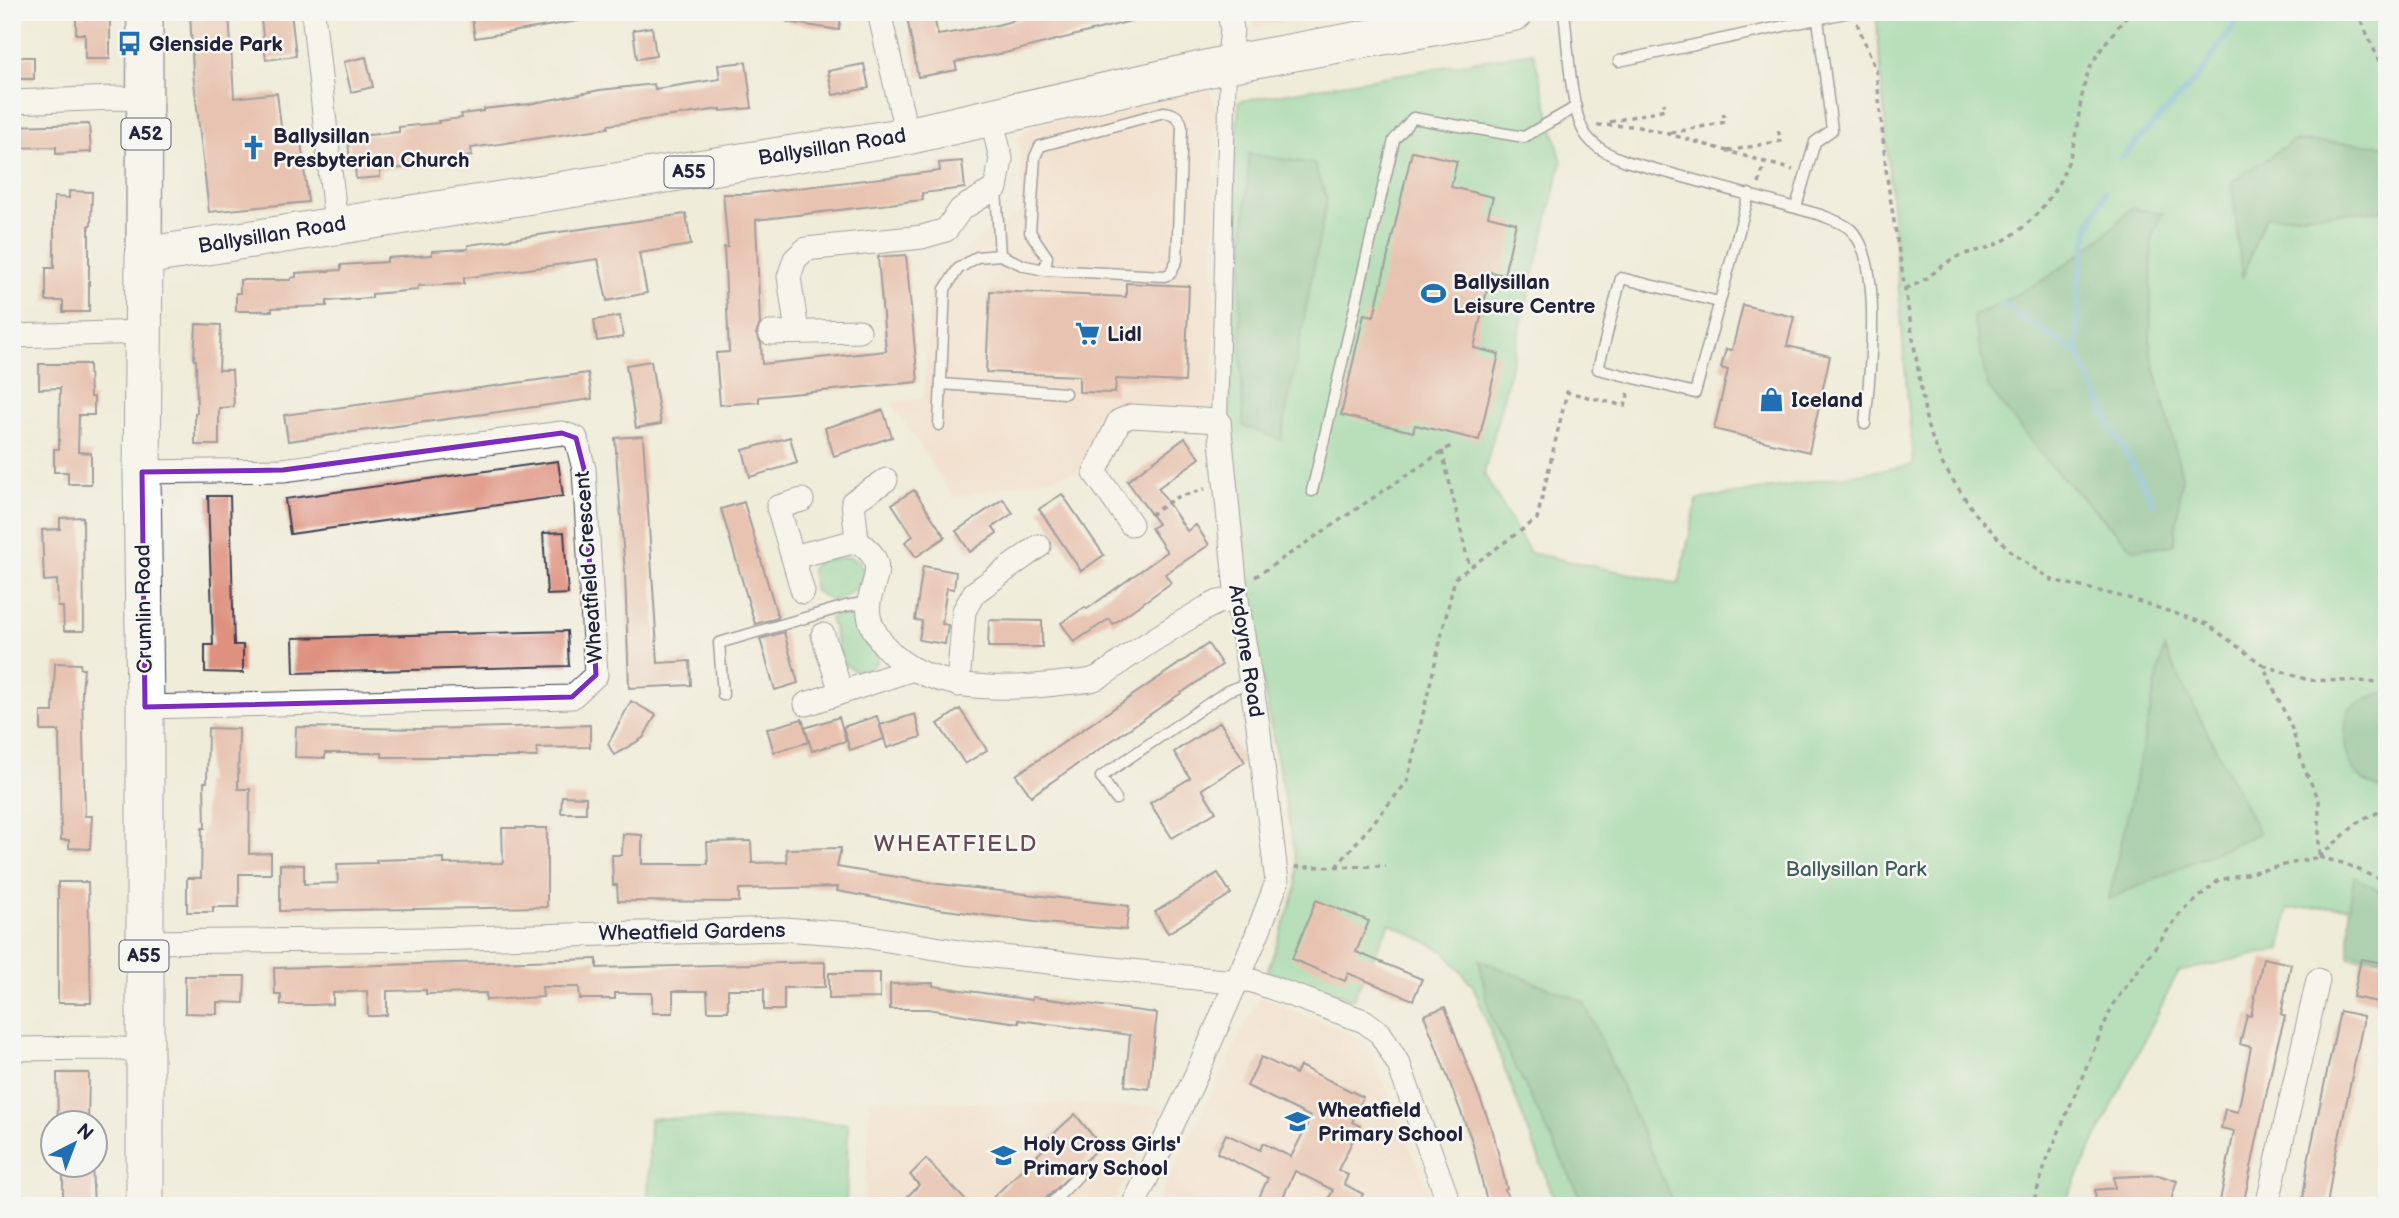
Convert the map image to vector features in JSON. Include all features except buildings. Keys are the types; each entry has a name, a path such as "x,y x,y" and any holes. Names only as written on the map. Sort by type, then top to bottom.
{"highway":[{"name":"Ballysillan Road","path":"144,256 907,136 1228,64 1515,12"},
{"name":"Crumlin Road","path":"144,256 142,472 145,1206"}],"main road":[{"name":"Crumlin Road","path":"144,256 145,12"}],"street":[{"path":"313,12 336,225"},
{"path":"879,12 907,136"},
{"path":"1228,64 1231,30 1229,12"},
{"name":"Ardoyne Road","path":"1133,1206 1192,1084 1277,882 1237,595 1219,421 1228,64"},
{"path":"12,102 114,97 146,99"},
{"path":"797,332 789,277 794,259 806,250 922,237 946,230 961,209 996,188 1001,159 991,116"},
{"path":"770,333 859,331"},
{"path":"12,336 144,332"},
{"path":"1141,519 1095,473 1119,421 1130,416 1219,421"},
{"name":"Wheatfield Crescent","path":"142,472 283,470 562,433 576,438 584,469 596,675 572,697 145,706"},
{"path":"856,541 853,502 886,480"},
{"path":"802,500 778,507 803,592"},
{"path":"793,556 856,541 871,550 878,567 867,612 874,632 893,654 913,669 938,681 958,684 1035,686 1094,679 1206,608 1237,595"},
{"path":"958,684 964,611 974,593 1039,546"},
{"path":"823,635 841,692"},
{"path":"806,704 913,669"},
{"name":"Wheatfield Gardens","path":"144,942 418,939 784,929 852,934 965,953 1223,981 1250,980 1364,1021 1380,1033 1399,1065 1450,1206"},
{"path":"2267,1206 2318,980"},
{"path":"12,1049 108,1048 144,1051"}],"lane":[{"path":"1564,12 1576,107 1583,129 1596,145 1610,155 1629,162 1796,207 1849,228 1863,249 1870,286 1872,349 1865,424"},
{"path":"1619,61 1818,19 1852,15"},
{"path":"1796,207 1815,142 1832,130 1818,19"},
{"path":"1312,491 1394,140 1413,118 1524,137 1576,107"},
{"path":"939,425 945,289 958,269 977,257 1000,255 1025,266 1045,270 1164,276 1170,274 1177,260 1182,127 1175,114 1164,112 1040,146 1035,157 1030,232 1047,257 1045,270"},
{"path":"996,188 1000,255"},
{"path":"1719,302 1621,278 1598,369 1695,393 1719,302 1752,195"},
{"path":"941,384 1065,393"},
{"path":"723,695 719,643 868,602"},
{"path":"1116,799 1101,777 1227,691 1251,682"},
{"path":"1049,1206 1078,1176"}],"path":[{"path":"1905,288 1917,285 1957,257 2005,240 2024,227 2043,205 2061,181 2072,152 2084,86 2092,64 2130,12"},
{"path":"2357,12 2387,78"},
{"path":"1852,15 1875,70 1887,178 1927,425 1943,464 1974,513 2013,554 2052,580 2128,598 2207,624 2263,665 2308,680 2387,682"},
{"path":"1583,129 1665,109 1664,103"},
{"path":"1669,134 1725,122 1723,113"},
{"path":"1598,125 1634,126 1669,134 1805,174"},
{"path":"1726,151 1781,141 1778,130"},
{"path":"1752,195 1765,162"},
{"path":"1336,867 1407,782 1455,578 1537,519 1567,392 1625,406 1632,378"},
{"path":"1237,595 1452,445"},
{"path":"1443,451 1469,566"},
{"path":"1141,519 1175,498 1199,489 1226,486"},
{"path":"2263,665 2292,729 2304,768 2319,800 2319,857"},
{"path":"2319,857 2362,819 2387,809"},
{"path":"2032,1206 2047,1160 2113,1004 2179,915 2219,880 2319,857 2346,864 2387,883"},
{"path":"1276,867 1386,866"}],"highlighted area":[{"path":"562,433 576,438 584,469 596,675 572,697 145,707 142,472 283,470"}],"shaded area":[{"path":"1253,12 1334,12 1255,28"},
{"path":"1178,90 1210,91 1216,111 1213,414 1119,408 1095,468 954,498 891,403 924,398 929,287 940,271 979,238 1022,212 1019,137 1032,126"},
{"name":"Wheatfield Primary School","path":"1259,997 1365,1039 1435,1206 1155,1206"},
{"name":"Holy Cross Girls' Primary School","path":"870,1100 1165,1107 1111,1206 864,1206"}],"green space":[{"name":"Ballysillan Park","path":"1876,12 2387,12 2387,959 2349,957 2349,906 2288,909 2281,949 2178,972 2063,1206 1557,1206 1473,986 1444,951 1390,923 1353,999 1267,972 1296,889 1297,867 1254,635 1230,448 1229,218 1239,101 1533,52 1562,162 1484,474 1530,553 1679,584 1697,500 1913,465"},
{"path":"2293,141 2387,145 2387,210 2265,217 2242,278 2232,182"},
{"path":"1249,154 1314,164 1327,198 1281,440 1243,426 1240,310"},
{"path":"2131,208 2163,213 2152,235 2150,349 2182,476 2174,545 2133,549 2050,465 1988,387 1973,317 2044,280 2105,235"},
{"path":"849,557 858,561 865,571 857,586 832,601 815,591 811,569 818,561"},
{"path":"847,614 871,642 877,662 871,668 855,671 843,663 830,618"},
{"path":"2164,648 2259,833 2109,899"},
{"path":"2377,694 2387,694 2387,790 2362,779 2354,770 2346,747 2346,721 2350,708"},
{"path":"2354,876 2387,896 2387,958 2349,952 2349,911"},
{"path":"1479,960 1584,1002 1675,1206 1585,1206 1491,1018"},
{"path":"650,1118 848,1123 846,1206 648,1206"}],"waterway":[{"path":"2121,158 2198,77 2243,12"},
{"path":"2105,192 2089,226 2077,289 2078,354 2112,428 2154,504"},
{"path":"2001,304 2078,354"}],"place":[{"name":"Glenside Park","path":"129,44"},
{"name":"Ballysillan Presbyterian Church","path":"253,148"},
{"name":"Ballysillan Leisure Centre","path":"1433,294"},
{"name":"Lidl","path":"1087,334"},
{"name":"Iceland","path":"1771,400"},
{"name":"Wheatfield Primary School","path":"1298,1122"},
{"name":"Holy Cross Girls' Primary School","path":"1003,1156"}],"district":[{"name":"WHEATFIELD","path":"956,844"}]}
